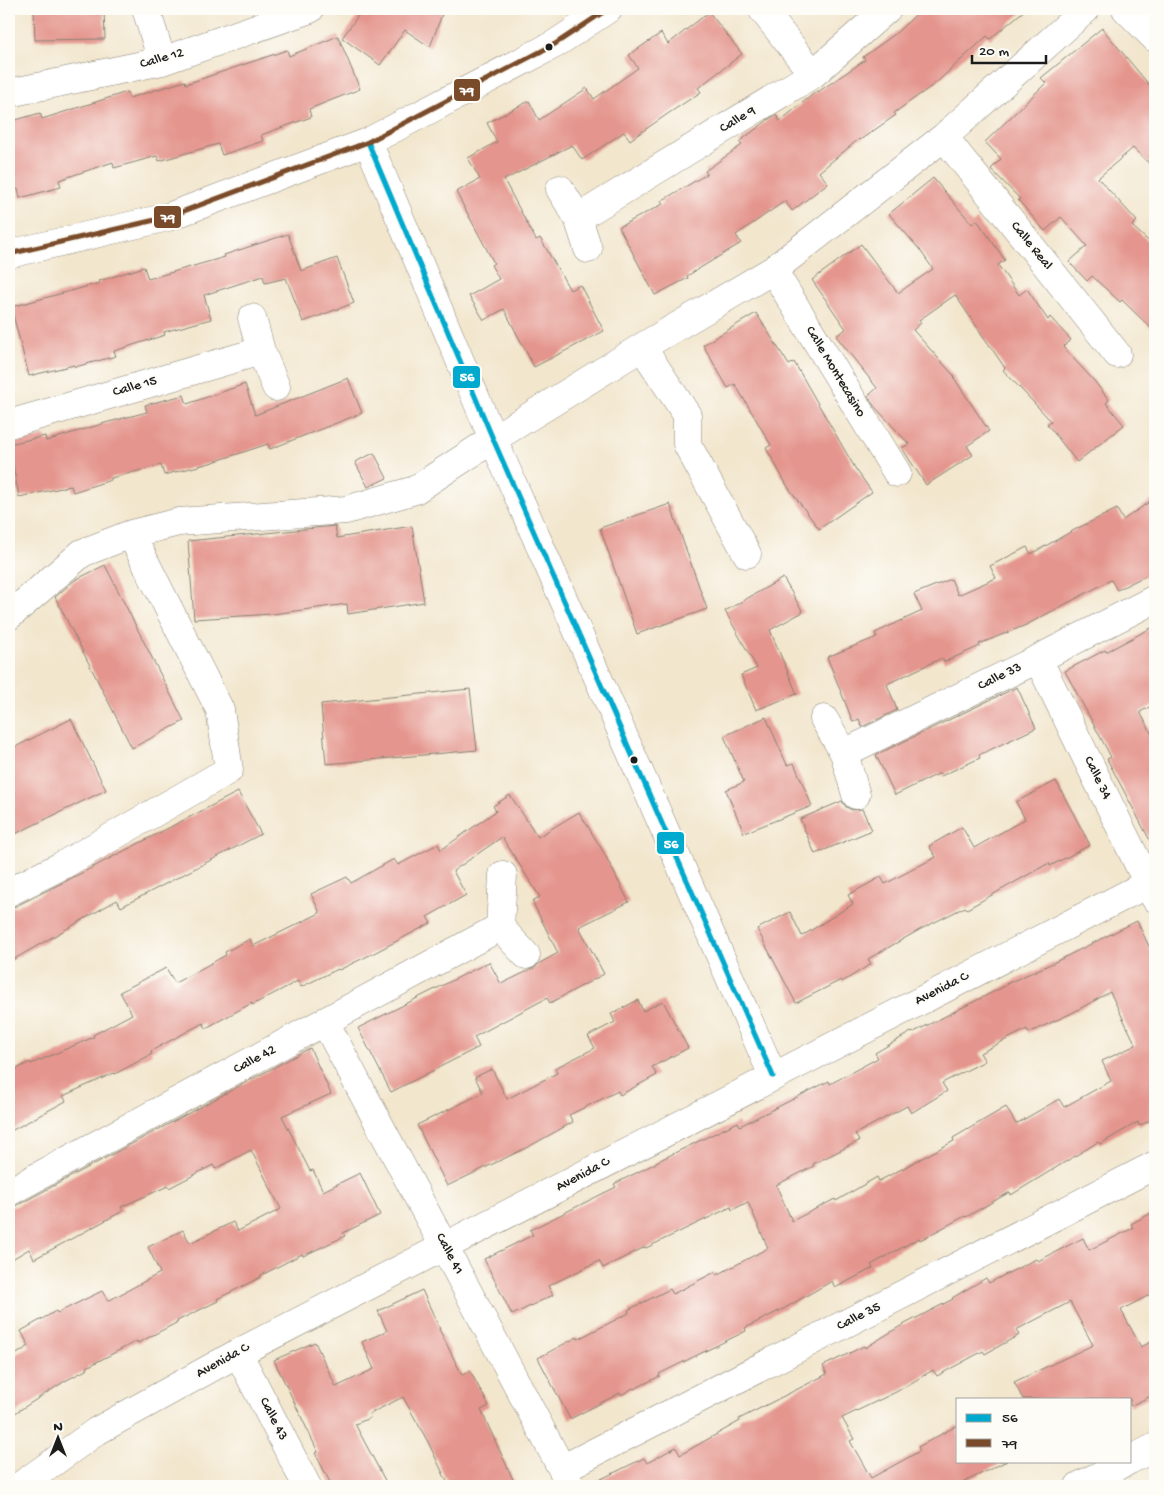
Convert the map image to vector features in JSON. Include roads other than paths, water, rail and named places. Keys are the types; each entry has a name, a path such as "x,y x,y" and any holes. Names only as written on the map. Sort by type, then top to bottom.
{"street":[{"path":"146,9 162,61"},
{"name":"Calle 12","path":"9,93 162,61 310,9"},
{"path":"9,254 168,217 368,142 555,44 608,9"},
{"path":"762,9 813,74"},
{"name":"Calle 9","path":"578,218 813,74 888,9"},
{"path":"9,616 82,553 131,534 179,522 346,510 415,490 493,439 642,347 773,270 944,137 1086,9"},
{"path":"1126,9 1155,38"},
{"name":"Calle Real","path":"944,137 1118,354"},
{"path":"368,142 493,439 773,1076"},
{"path":"560,189 578,218 588,249"},
{"name":"Calle Montecasino","path":"773,270 897,473"},
{"path":"252,318 261,351 276,387"},
{"path":"642,347 687,415 687,444 747,554"},
{"name":"Calle 15","path":"9,423 261,351"},
{"path":"9,892 61,866 229,770 220,710 131,534"},
{"name":"Calle 33","path":"844,753 1038,659 1155,599"},
{"name":"Calle 34","path":"1038,659 1153,887"},
{"path":"824,719 844,753 856,795"},
{"path":"503,875 500,927 526,955"},
{"name":"Avenida C","path":"20,1486 97,1431 238,1353 773,1076 1153,887"},
{"name":"Calle 42","path":"9,1192 500,927"},
{"name":"Calle 41","path":"325,1022 566,1478"},
{"name":"Calle 35","path":"566,1478 1155,1165"},
{"name":"Calle 43","path":"238,1353 307,1486"},
{"path":"1132,1462 1155,1447"},
{"path":"1079,1486 1119,1470 1132,1462"}]}
